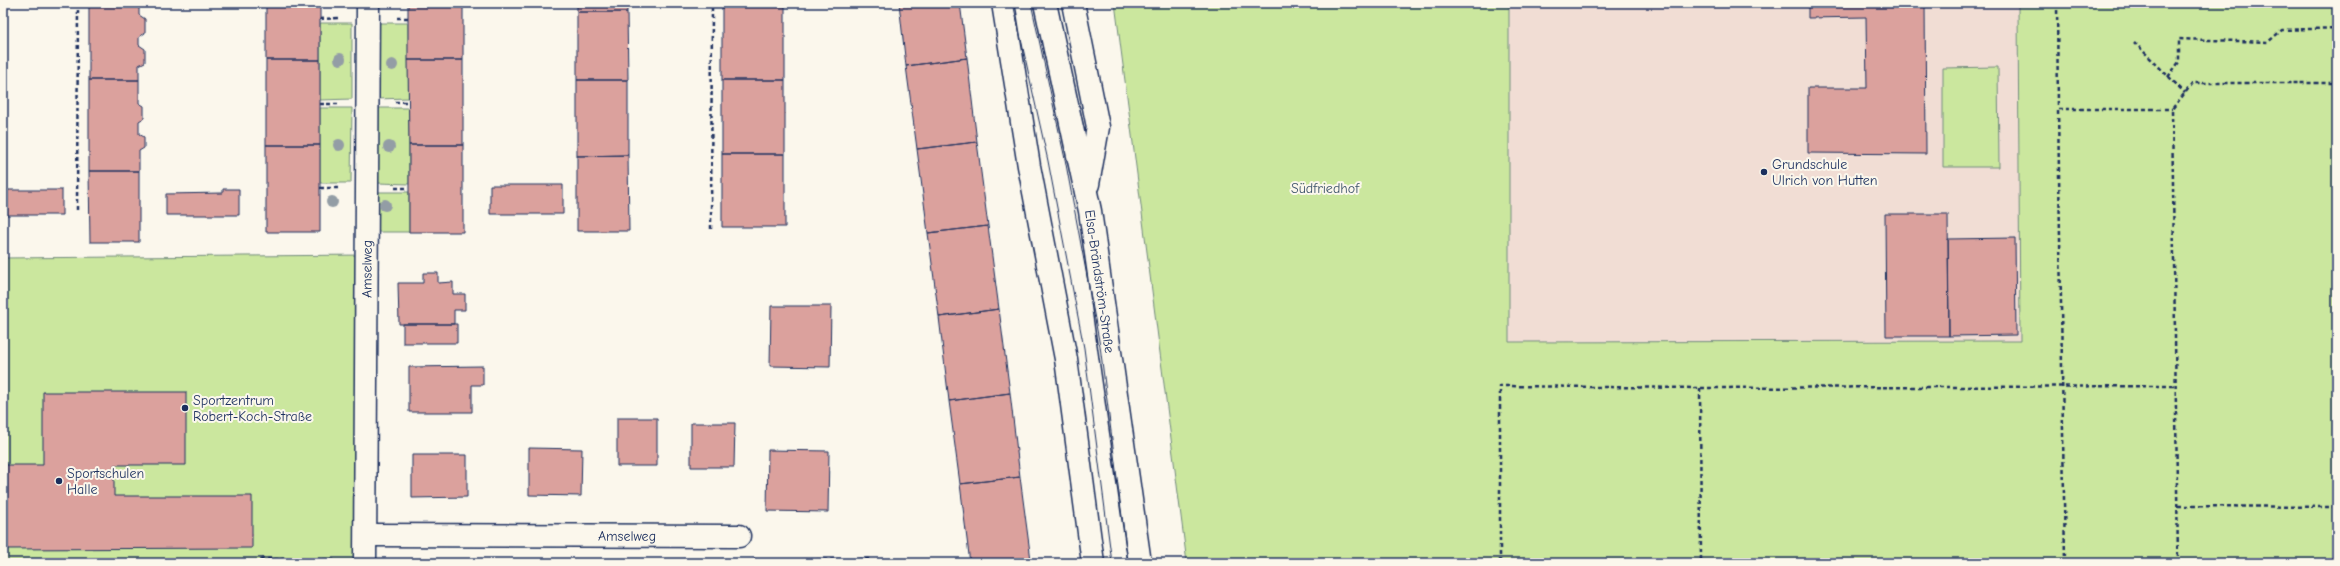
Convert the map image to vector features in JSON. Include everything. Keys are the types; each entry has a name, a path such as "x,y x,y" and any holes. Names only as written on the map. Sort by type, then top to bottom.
{"street":[{"name":"Amselweg","path":"365,561 367,535 368,3"},
{"path":"1003,3 1029,166 1066,359 1093,563"},
{"name":"Elsa-Brändström-Straße","path":"1045,3 1086,195 1140,563"},
{"path":"1073,3 1098,127 1086,195"},
{"name":"Amselweg","path":"367,535 739,536"}],"path":[{"path":"77,210 78,3"},
{"path":"711,229 712,3"},
{"path":"2057,3 2065,563"},
{"path":"2168,77 2179,62 2179,39 2268,42 2282,30 2337,28"},
{"path":"2134,42 2185,93"},
{"path":"2178,563 2172,109 2193,83 2337,83"},
{"path":"2058,109 2172,109"},
{"path":"1500,563 1500,386 1700,388 2176,386"},
{"path":"1700,388 1701,563"},
{"path":"2177,506 2337,507"},
{"path":"739,536 756,561 870,559 871,563"},
{"path":"254,563 263,559 365,561"}],"shaded area":[{"name":"Grundschule Ulrich von Hutten","path":"1509,3 2018,3 2020,341 1509,342"}],"green space":[{"name":"Südfriedhof","path":"1115,3 1509,3 1509,342 2020,341 2018,3 2337,3 2337,563 1187,563"},
{"path":"320,23 352,23 352,99 320,100"},
{"path":"376,23 408,23 409,98 376,99"},
{"path":"1998,67 1999,167 1943,167 1943,68"},
{"path":"320,108 352,108 351,183 320,183"},
{"path":"377,108 409,108 409,184 378,183"},
{"path":"377,192 409,192 409,232 376,232"},
{"name":"Sportzentrum Robert-Koch-Straße","path":"367,255 365,563 3,563 3,258"}],"building":[{"path":"89,3 139,3 139,15 145,19 145,33 139,37 139,45 145,49 145,62 139,65 139,80 89,80"},
{"path":"266,3 320,3 320,60 266,60"},
{"path":"408,3 463,3 463,60 408,60"},
{"path":"577,3 627,3 627,12 577,12"},
{"path":"722,3 785,3 785,6 722,6"},
{"path":"899,3 960,3 967,58 906,66"},
{"path":"1808,3 1925,3 1926,154 1808,153 1808,88 1867,88 1866,17 1808,18"},
{"path":"722,6 785,6 785,80 722,80"},
{"path":"577,12 627,12 628,80 577,80"},
{"path":"967,58 977,142 917,149 906,66"},
{"path":"266,60 320,60 320,145 266,145"},
{"path":"408,60 463,60 463,145 409,145"},
{"path":"89,80 139,80 139,103 144,106 144,118 139,121 139,134 144,137 144,148 139,151 139,171 89,171"},
{"path":"577,80 628,80 628,155 577,156"},
{"path":"722,80 785,80 785,154 722,154"},
{"path":"977,142 988,226 928,233 917,149"},
{"path":"266,145 320,145 320,232 266,232"},
{"path":"409,145 463,145 463,232 409,232"},
{"path":"722,154 785,154 785,227 722,227"},
{"path":"628,155 629,231 577,231 577,156"},
{"path":"89,171 139,171 139,242 90,242"},
{"path":"490,185 563,185 563,214 490,214"},
{"path":"223,189 239,189 239,215 166,215 166,194 223,193"},
{"path":"3,190 62,190 62,215 3,215"},
{"path":"1885,214 1948,214 1949,336 1886,336"},
{"path":"988,226 999,309 939,317 928,233"},
{"path":"2015,238 2016,335 1949,336 1948,239"},
{"path":"423,273 438,273 438,283 453,282 453,294 465,294 465,310 454,310 454,324 399,324 398,283 423,283"},
{"path":"771,306 831,306 830,367 770,366"},
{"path":"999,309 1010,393 949,401 939,317"},
{"path":"403,324 457,324 457,343 403,343"},
{"path":"4,350 4,397 3,397"},
{"path":"483,366 483,385 472,385 472,412 409,412 409,367"},
{"name":"Sportschulen Halle","path":"43,392 186,392 186,465 114,465 114,496 252,496 252,548 3,549 3,465 43,465"},
{"path":"1010,393 1020,477 960,484 949,401"},
{"path":"617,418 657,418 657,466 617,466"},
{"path":"691,423 735,423 734,467 691,467"},
{"path":"529,448 582,449 581,496 529,495"},
{"path":"768,450 829,451 828,512 767,511"},
{"path":"412,455 467,455 467,497 412,498"},
{"path":"1020,477 1031,560 1010,563 970,563 960,484"},
{"path":"1031,560 1031,563 1010,563"}],"tram line":[{"path":"1013,3 1048,161 1084,348 1112,563"},
{"path":"1031,3 1065,159 1100,346 1128,563"}],"place":[{"name":"Grundschule Ulrich von Hutten","path":"1764,172"},
{"name":"Sportzentrum Robert-Koch-Straße","path":"185,408"},
{"name":"Sportschulen Halle","path":"59,481"}]}
